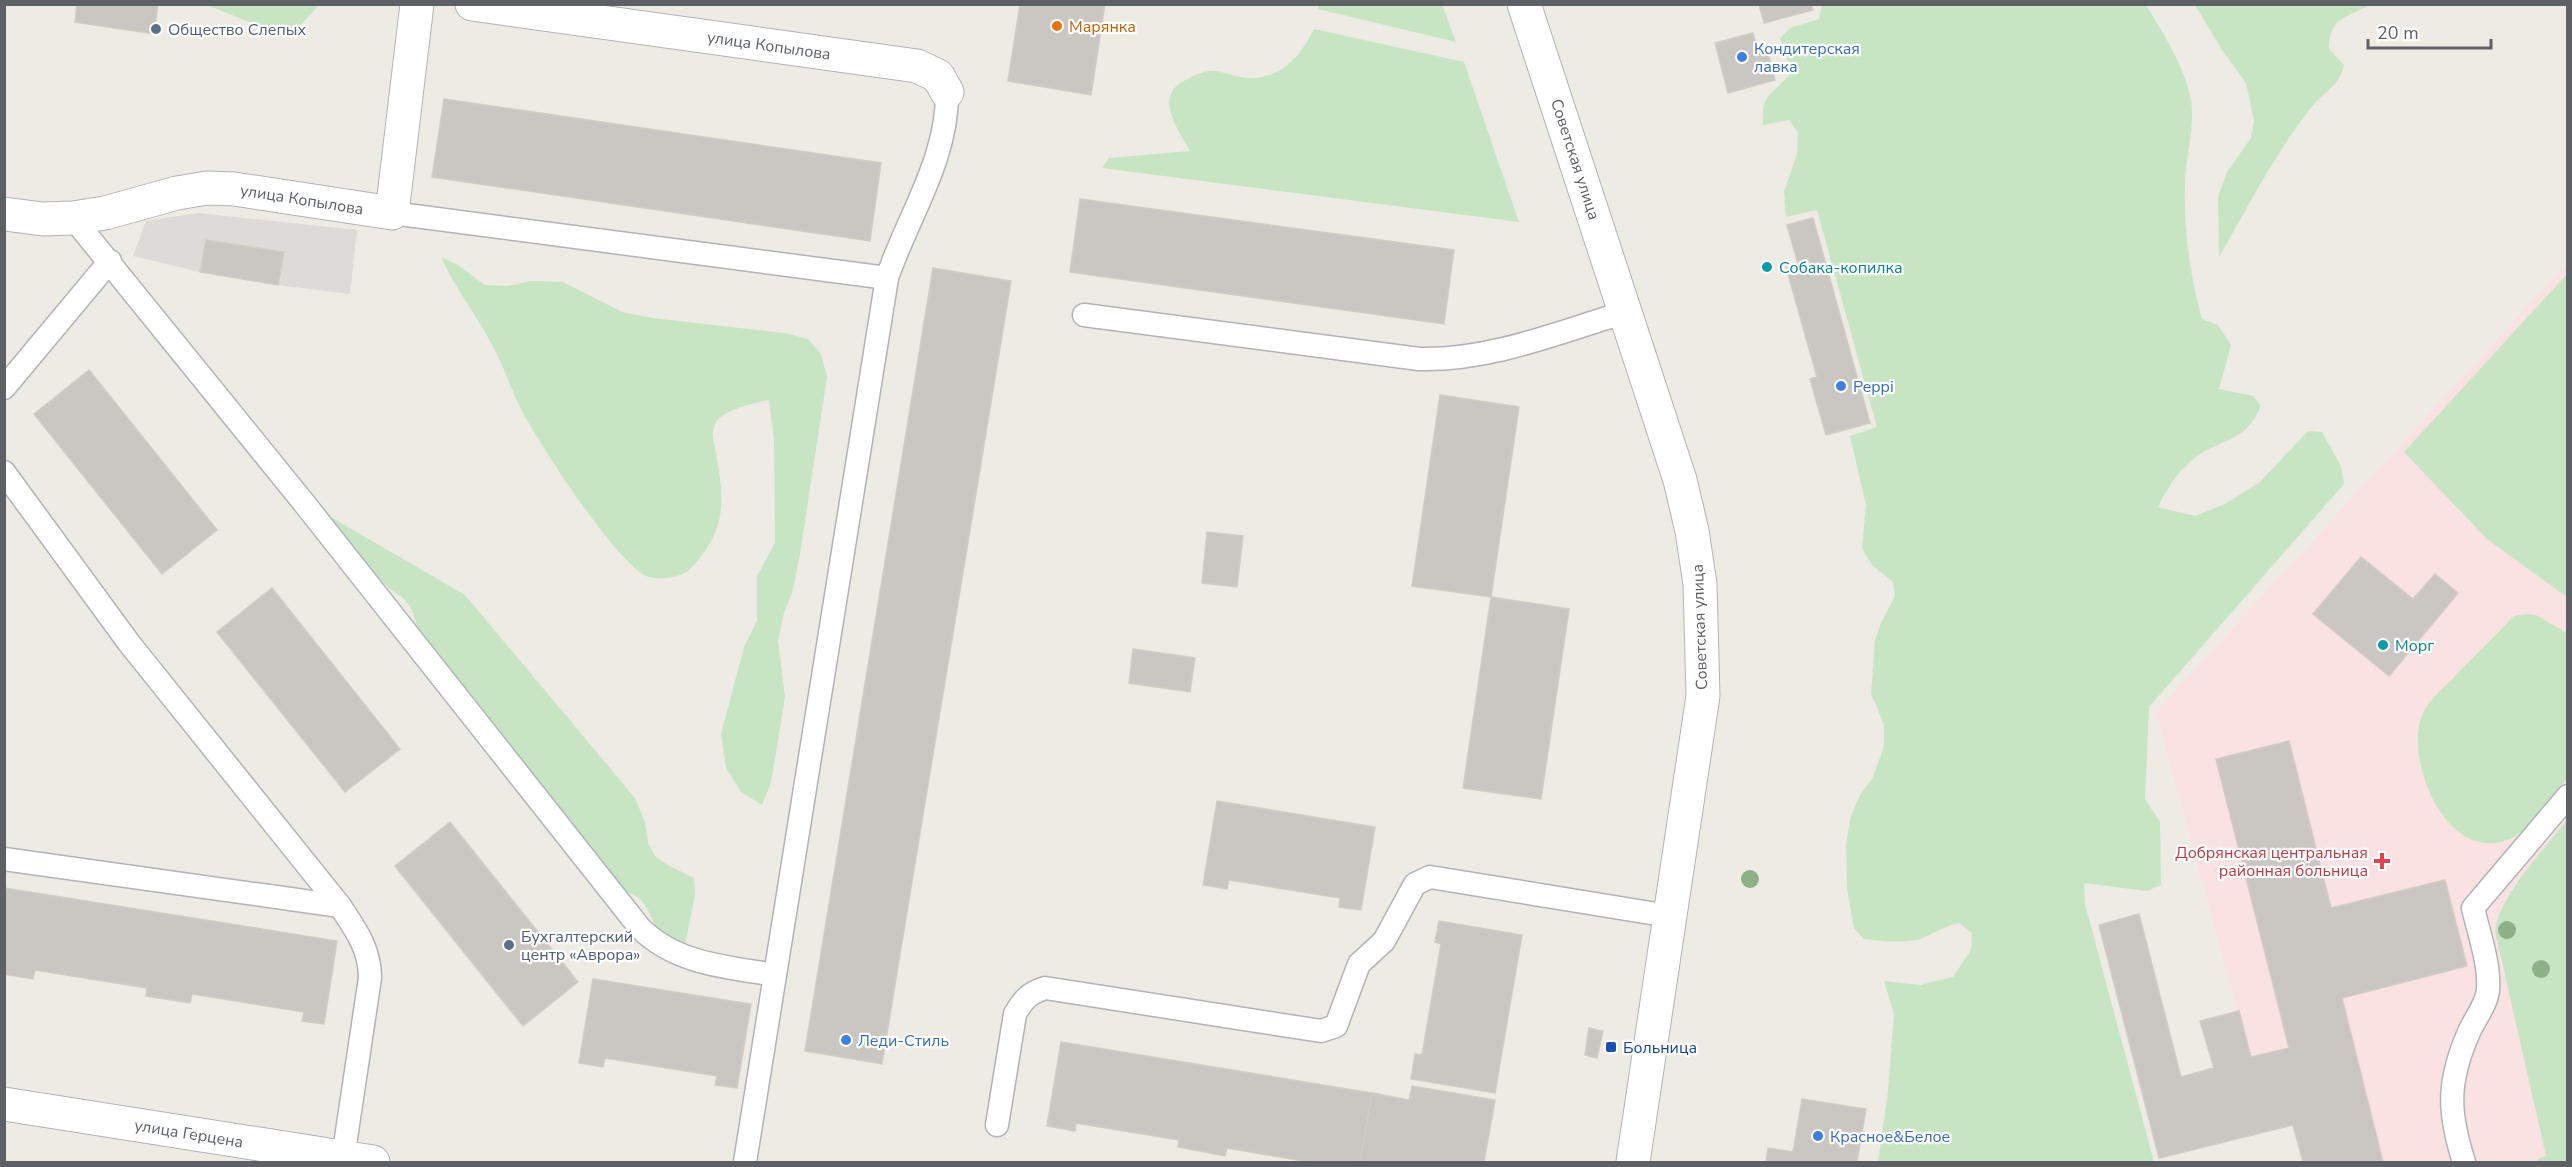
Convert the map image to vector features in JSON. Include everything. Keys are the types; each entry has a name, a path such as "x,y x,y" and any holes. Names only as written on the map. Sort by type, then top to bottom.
{"street":[{"path":"392,213 417,4"},
{"name":"улица Копылова","path":"472,4 917,66 938,76 947,92"},
{"name":"Советская улица","path":"1524,4 1680,480 1692,531 1700,584 1703,696 1633,1162"},
{"name":"улица Копылова","path":"4,214 43,219 73,218 105,213 177,193 207,188 234,189 392,213"},
{"name":"улица Герцена","path":"4,1104 358,1160"}],"lane":[{"path":"745,1162 887,278 898,246 938,155 947,112 947,92"},
{"path":"392,213 887,278"},
{"path":"73,218 110,261 640,928 655,943 697,962 775,975"},
{"path":"4,388 110,261"},
{"path":"1084,315 1419,358 1442,359 1512,347 1626,312"},
{"path":"4,472 129,643 340,906 362,937 370,970 358,1160"},
{"path":"2464,1162 2454,1130 2454,1069 2488,993 2488,976 2474,908 2568,796"},
{"path":"4,859 340,906"},
{"path":"997,1125 1015,1014 1023,1000 1032,992 1052,989 1321,1031 1336,1026 1359,964 1384,940 1415,884 1430,877 1669,916"}],"shaded area":[{"path":"198,213 357,230 350,294 200,272 133,256 146,221"},
{"name":"Добрянская центральная районная больница","path":"2567,263 2567,1162 2303,1162 2293,1125 2289,1048 2250,1057 2156,712"}],"green space":[{"path":"319,4 289,38 207,5"},
{"path":"1318,5 1442,5 1456,42 1318,9"},
{"path":"1822,5 2146,5 2179,63 2191,100 2192,121 2185,183 2185,218 2191,268 2202,319 2218,325 2231,345 2219,389 2253,396 2261,406 2246,429 2200,454 2185,467 2164,494 2158,507 2195,516 2225,504 2260,482 2308,431 2322,432 2341,466 2344,484 2149,707 2145,799 2160,822 2161,885 2147,891 2084,883 2085,904 2154,1162 1878,1162 1888,1091 1894,1014 1884,981 1920,985 1953,977 1971,950 1972,933 1959,923 1913,941 1892,942 1864,939 1854,928 1847,888 1846,844 1851,816 1860,795 1872,779 1884,747 1884,724 1871,694 1875,640 1895,596 1893,582 1873,566 1862,549 1866,505 1850,436 1877,427 1817,210 1786,217 1784,192 1797,154 1798,133 1789,120 1763,125 1764,106 1768,96 1789,75 1787,58 1780,38 1790,28 1819,19"},
{"path":"2195,5 2370,5 2346,16 2332,30 2329,49 2344,65 2340,77 2314,104 2287,140 2219,257 2218,197 2227,172 2251,138 2254,120 2246,83 2222,50"},
{"path":"1314,29 1464,62 1519,222 1102,168 1109,158 1190,151 1170,112 1171,93 1178,85 1196,75 1210,71 1250,78 1271,74 1294,59"},
{"path":"441,257 458,265 485,285 508,286 531,281 563,282 622,312 652,318 785,333 808,339 821,354 827,377 800,554 793,590 784,613 778,640 785,697 771,783 762,805 741,792 726,768 721,734 744,647 757,621 757,576 775,543 774,441 769,400 732,410 716,422 713,437 721,487 717,529 701,556 685,573 675,577 650,578 633,566 616,549 598,527 545,450 519,405 496,351"},
{"path":"2567,274 2567,597 2487,539 2404,452"},
{"path":"329,516 465,595 635,798 645,822 648,843 655,856 694,878 695,895 685,945 657,932 646,906 636,896 623,892 422,640 411,608 376,575"},
{"path":"2536,615 2567,633 2567,778 2526,828 2512,838 2489,843 2468,838 2450,824 2435,804 2425,780 2419,755 2418,732 2423,713 2434,698 2514,616"},
{"path":"2567,820 2567,1162 2538,1162 2537,1159 2546,1156 2495,931 2505,902 2514,888"}],"building":[{"path":"77,4 158,4 154,34 75,22"},
{"path":"1020,4 1105,4 1091,95 1008,81"},
{"path":"1759,4 1811,4 1813,10 1764,23"},
{"path":"1753,33 1758,51 1767,49 1775,80 1728,93 1715,43"},
{"path":"444,99 881,163 870,241 432,177"},
{"path":"1080,199 1454,250 1444,324 1070,272"},
{"path":"1813,218 1870,423 1826,435 1810,379 1817,377 1786,267 1798,264 1787,225"},
{"path":"206,240 284,252 278,285 200,272"},
{"path":"933,268 1011,281 882,1064 805,1051"},
{"path":"89,370 217,530 162,574 34,414"},
{"path":"1440,395 1519,407 1491,597 1412,586"},
{"path":"1207,532 1243,536 1237,587 1202,583"},
{"name":"Морг","path":"2361,557 2413,599 2435,574 2458,593 2389,676 2313,614"},
{"path":"272,588 400,749 345,792 217,632"},
{"path":"1491,597 1569,609 1541,799 1463,788"},
{"path":"1133,649 1195,658 1190,692 1129,683"},
{"path":"2289,741 2331,908 2445,880 2467,966 2342,998 2383,1162 2303,1162 2293,1125 2159,1158 2099,925 2139,914 2181,1077 2214,1068 2200,1021 2239,1011 2251,1057 2289,1048 2216,759"},
{"path":"1217,801 1375,827 1361,910 1339,907 1340,898 1229,880 1227,889 1203,885"},
{"path":"450,822 578,982 523,1026 395,866"},
{"path":"4,888 337,941 324,1024 302,1021 304,1012 192,994 190,1003 146,996 147,988 35,970 33,979 4,974"},
{"path":"1439,921 1522,935 1495,1093 1411,1079 1415,1054 1422,1055 1441,944 1435,942"},
{"path":"593,979 751,1004 737,1088 715,1085 717,1076 605,1058 603,1067 579,1063"},
{"path":"1589,1028 1603,1031 1597,1058 1585,1055"},
{"path":"1061,1042 1372,1093 1360,1162 1309,1162 1227,1148 1225,1156 1178,1147 1179,1140 1076,1123 1075,1131 1047,1126"},
{"path":"1412,1086 1495,1100 1484,1162 1360,1162 1372,1093 1409,1100"},
{"path":"1802,1099 1866,1109 1857,1162 1766,1162 1768,1148 1793,1152"}],"place":[{"name":"Марянка","path":"1057,26"},
{"name":"Общество Слепых","path":"156,29"},
{"name":"Кондитерская лавка","path":"1742,57"},
{"name":"Собака-копилка","path":"1767,267"},
{"name":"Peppi","path":"1841,386"},
{"name":"Морг","path":"2383,645"},
{"name":"Добрянская центральная районная больница","path":"2382,861"},
{"name":"Бухгалтерский центр «Аврора»","path":"509,945"},
{"name":"Леди-Стиль","path":"846,1040"},
{"name":"Больница","path":"1611,1047"},
{"name":"Красное&Белое","path":"1818,1136"}]}
